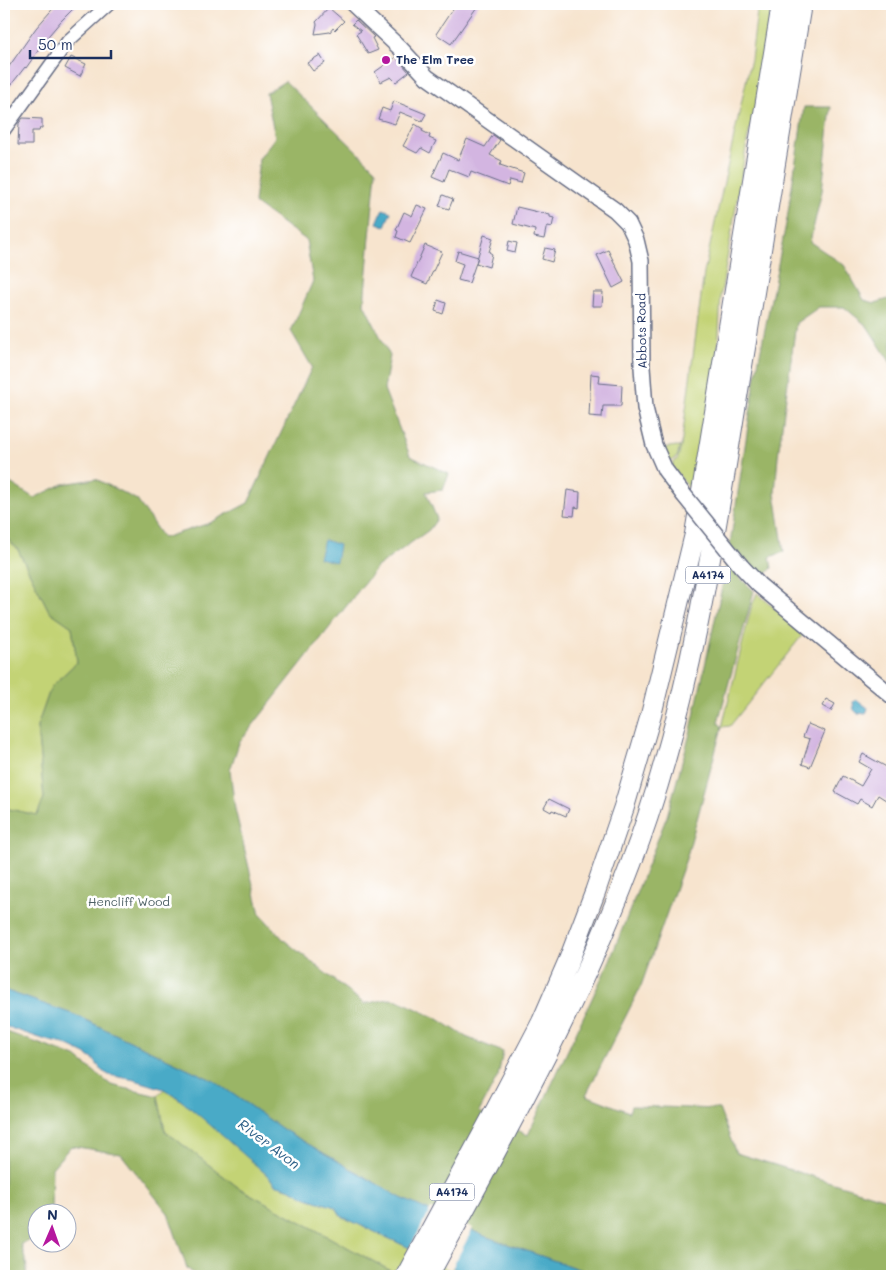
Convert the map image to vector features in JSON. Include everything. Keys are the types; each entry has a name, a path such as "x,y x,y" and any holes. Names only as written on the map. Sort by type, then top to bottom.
{"highway":[{"name":"A4174","path":"428,1276 506,1113 572,952 624,807 652,715 695,534 782,4"},
{"name":"A4174","path":"406,1276 506,1113 559,1031 596,951 648,815 678,715 692,658 711,559 801,4"}],"street":[{"path":"4,130 68,41 109,4"},
{"name":"Abbots Road","path":"353,4 401,49 427,77 615,210 628,223 636,240 641,261 642,367 646,408 658,455 665,470 741,566 763,589 892,696"}],"green space":[{"path":"758,4 772,4 762,77 747,142 721,294 717,372 695,495 671,466 678,458 681,447 704,273 751,59"},
{"name":"Hencliff Wood","path":"285,81 376,170 364,304 390,356 384,389 410,456 449,474 443,490 426,492 437,519 429,530 377,567 239,743 230,770 235,809 260,914 284,940 364,1004 388,999 398,1000 438,1019 466,1037 503,1052 498,1076 479,1112 528,1135 610,960 667,816 691,730 727,564 756,374 787,219 804,107 831,107 822,191 810,242 844,265 864,300 875,303 892,298 892,365 867,326 844,307 819,307 796,323 778,456 775,493 784,552 770,557 772,568 762,579 743,561 738,576 754,591 718,722 722,727 687,856 641,986 586,1095 629,1112 631,1106 719,1109 736,1153 892,1201 892,1276 598,1276 484,1236 401,1198 284,1130 214,1081 75,1015 4,990 4,808 37,815 44,798 37,727 51,687 77,662 72,627 49,611 17,548 4,536 4,479 34,498 63,484 96,479 137,500 163,538 210,523 248,503 312,367 291,331 313,281 306,240 254,203 259,159 275,137 266,93"},
{"path":"680,447 677,457 669,463 662,448"},
{"path":"4,536 17,548 49,611 72,627 77,662 51,687 37,727 44,798 37,815 4,808"},
{"path":"757,593 804,633 730,726 722,727 751,608"},
{"path":"4,1031 76,1057 111,1085 158,1096 165,1131 239,1188 400,1276 196,1276 187,1268 168,1213 121,1154 71,1146 52,1168 51,1202 28,1202 28,1240 21,1244 27,1267 26,1276 4,1276"},
{"path":"164,1089 217,1129 275,1184 291,1189 307,1198 332,1206 337,1209 341,1216 453,1268 469,1274 483,1272 487,1276 400,1276 239,1188 165,1131 158,1096"}],"water":[{"path":"383,209 391,212 385,226 377,223"},
{"path":"324,540 339,545 336,562 319,558"},
{"path":"856,699 868,708 866,714 857,713 854,710 853,702"},
{"name":"River Avon","path":"4,990 75,1015 214,1081 284,1130 401,1198 484,1236 598,1276 487,1276 483,1272 469,1274 349,1220 341,1216 337,1209 332,1206 307,1198 291,1189 275,1184 202,1118 177,1097 164,1089 135,1080 109,1075 102,1071 94,1060 64,1044 4,1026"}],"pier":[{"path":"431,1209 473,1228 451,1270 409,1250"}],"building":[{"path":"57,4 78,4 44,41 26,68 4,94 4,65 8,68 36,28"},
{"path":"456,4 479,4 451,44 436,34"},
{"path":"329,8 344,21 335,30 333,28 330,32 315,34 316,22"},
{"path":"356,20 374,37 372,38 378,50 368,54 356,34 361,31 352,24"},
{"path":"320,55 325,63 313,71 307,63"},
{"path":"71,57 86,64 80,76 65,68"},
{"path":"396,57 409,72 396,82 391,77 381,82 375,72"},
{"path":"394,101 426,114 422,121 400,112 395,124 378,119 382,108 390,111"},
{"path":"23,118 42,119 42,128 39,131 32,131 32,145 18,145 19,123"},
{"path":"415,124 423,129 422,131 430,135 429,138 436,141 430,153 421,148 417,153 403,146"},
{"path":"493,135 500,140 490,155 502,161 500,165 524,173 521,183 510,180 508,186 471,172 469,177 449,169 444,182 432,177 443,153 458,160 467,139 485,147"},
{"path":"443,195 453,199 449,209 439,206"},
{"path":"417,205 427,209 410,243 396,237 398,231 396,230 404,212 412,216"},
{"path":"517,207 550,215 550,217 554,218 552,227 548,226 546,229 544,239 534,237 535,230 513,224"},
{"path":"484,235 493,238 489,252 492,254 489,267 476,263"},
{"path":"509,241 517,243 515,253 507,251"},
{"path":"425,245 442,252 427,284 411,277"},
{"path":"545,248 555,250 552,262 542,259"},
{"path":"608,250 624,282 613,288 597,255"},
{"path":"458,251 478,257 469,283 458,280 463,264 455,261"},
{"path":"593,292 603,292 602,306 592,306"},
{"path":"438,300 446,303 443,314 435,311"},
{"path":"591,374 600,375 599,383 622,385 621,406 603,406 602,417 589,416"},
{"path":"567,490 580,492 579,508 575,507 574,516 564,515"},
{"path":"826,699 835,704 831,711 822,706"},
{"path":"808,724 825,731 810,767 802,764 810,739 803,737"},
{"path":"863,754 892,770 892,797 889,802 878,795 872,806 860,799 857,804 835,792 843,776 861,786 871,769 859,762"},
{"path":"549,799 569,809 566,816 544,808"}],"place":[{"name":"The Elm Tree","path":"386,60"}]}
